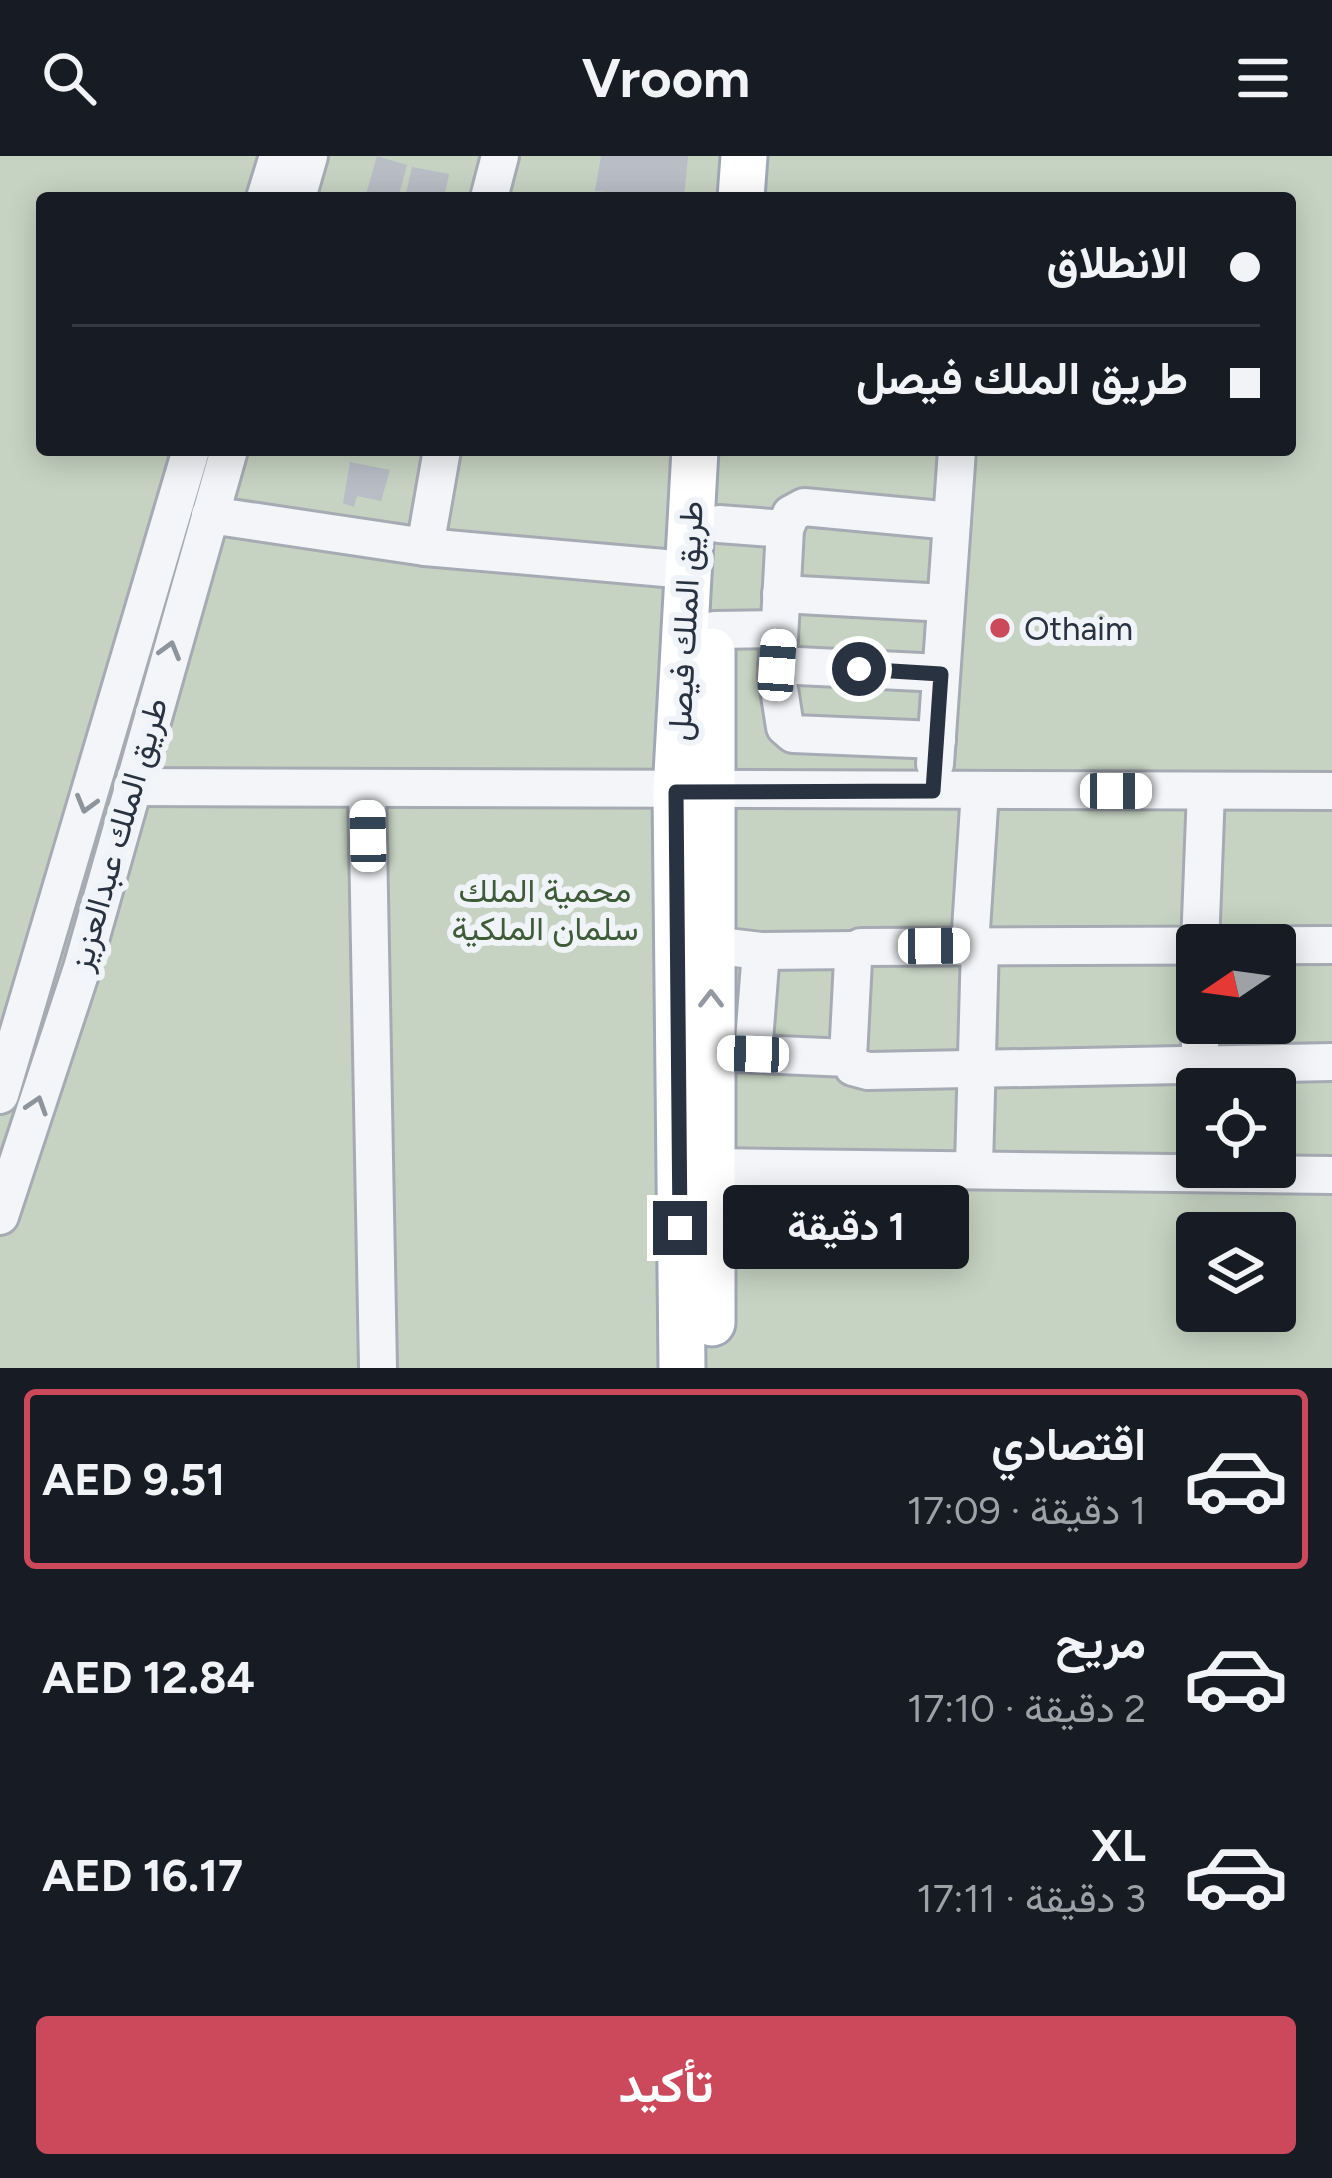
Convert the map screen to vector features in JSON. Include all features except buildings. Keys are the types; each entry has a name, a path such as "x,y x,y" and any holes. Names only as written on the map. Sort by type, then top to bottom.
{"main road":[{"path":"711,192 714,156"},
{"path":"741,192 744,156"},
{"name":"طريق الملك فيصل","path":"682,1368 693,792 687,570 695,456"},
{"name":"طريق الملك فيصل","path":"712,1368 712,1167 732,1053 710,945 693,792 714,630 724,456"}],"street":[{"path":"267,192 278,156"},
{"path":"299,192 309,156"},
{"path":"491,192 500,156"},
{"name":"طريق الملك عبدالعزيز","path":"0,1095 189,456"},
{"name":"طريق الملك عبدالعزيز","path":"0,1216 82,968 227,456"},
{"path":"425,548 441,456"},
{"path":"933,791 957,456"},
{"path":"937,740 794,734 780,717 785,529 791,514 804,507 952,521"},
{"path":"209,515 425,548 687,570"},
{"path":"719,524 785,529"},
{"path":"714,630 779,629 946,603"},
{"path":"779,629 941,674"},
{"path":"132,787 1332,791"},
{"path":"367,789 378,1368"},
{"path":"974,1166 980,791"},
{"path":"1201,924 1206,791"},
{"path":"1296,944 1332,944"},
{"path":"710,945 761,951 1176,945"},
{"path":"854,950 848,1058 854,1067 868,1071 1332,1062"},
{"path":"761,951 732,1053 848,1058"},
{"path":"1200,1044 1200,1065"},
{"path":"712,1167 974,1166 1332,1175"}],"green space":[{"name":"محمية الملك سلمان الملكية","path":"0,156 1332,156 1332,1368 0,1368"}],"place":[{"name":"Othaim","path":"1000,628"}],"route":[{"path":"680,1228 676,792 933,791 941,674 859,669"}]}
